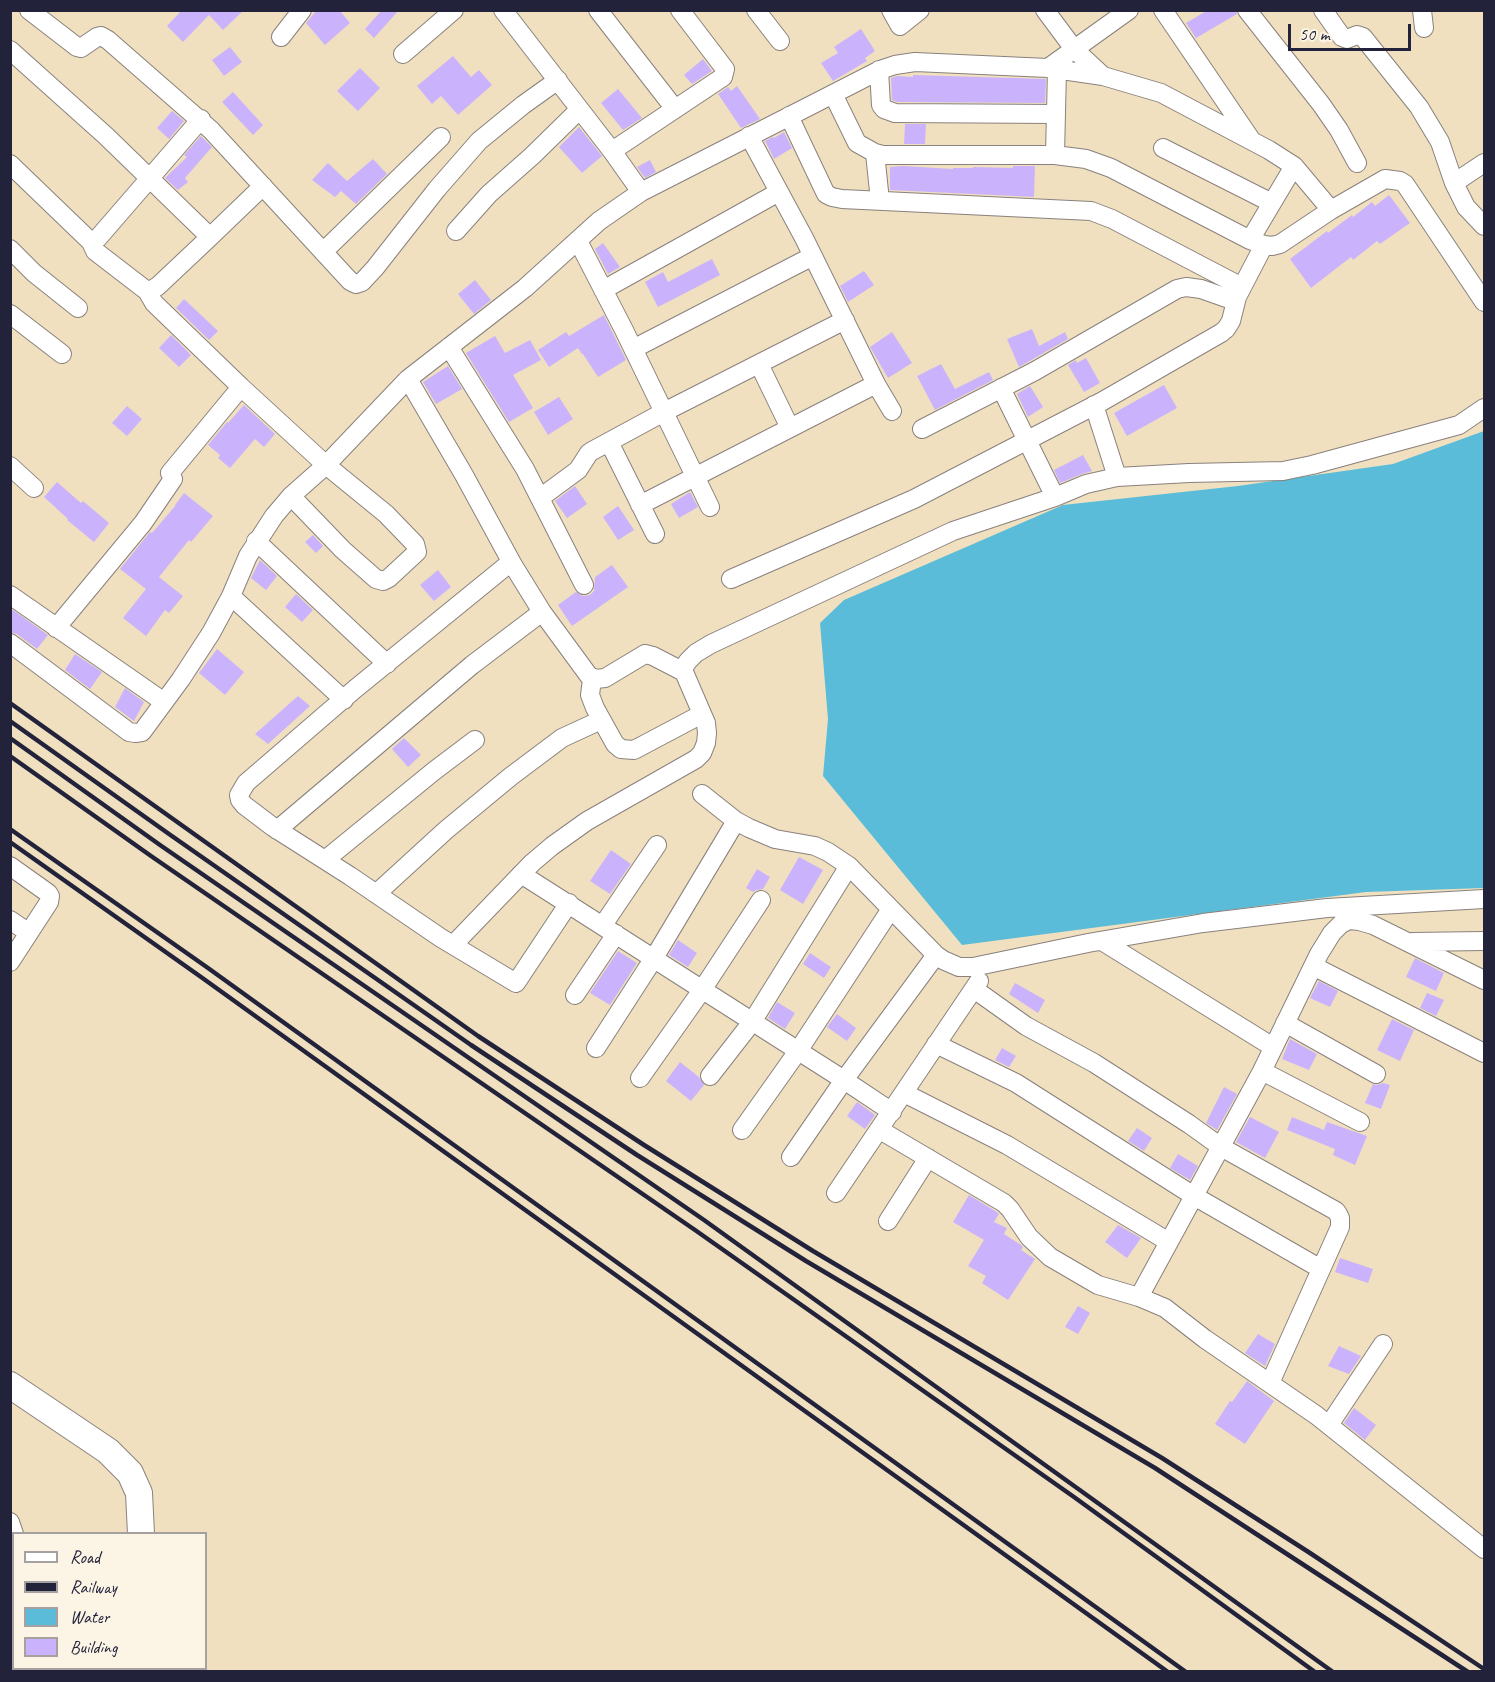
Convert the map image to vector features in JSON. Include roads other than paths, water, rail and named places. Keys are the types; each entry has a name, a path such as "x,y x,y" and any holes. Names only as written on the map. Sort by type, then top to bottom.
{"street":[{"path":"28,10 76,47 81,48 97,37 105,38 201,119 350,281 356,284 360,283 478,141 558,81"},
{"path":"281,37 302,10"},
{"path":"403,54 454,10"},
{"path":"503,10 641,192"},
{"path":"598,10 675,109"},
{"path":"615,155 612,151 723,77 725,69 680,10"},
{"path":"756,10 780,41"},
{"path":"891,10 900,26 920,10"},
{"path":"1045,10 1074,49 1103,76"},
{"path":"1052,68 1074,49 1129,10"},
{"path":"1163,10 1251,140"},
{"path":"1247,10 1321,104 1339,130 1357,163"},
{"path":"1323,10 1342,37 1347,39 1357,35 1363,37 1419,107 1440,142 1454,183 1466,207 1485,226"},
{"path":"10,50 150,178 210,237"},
{"path":"10,643 132,733 144,730 211,633 231,596 248,555 274,516 291,496 326,465 408,380 525,288 599,221 641,192 879,70 915,62 1052,68 1103,76 1161,93 1251,140 1294,166 1330,210"},
{"path":"1052,68 1056,114 1055,156"},
{"path":"879,70 881,105 884,109 895,113 1056,114"},
{"path":"833,94 857,142 875,153 883,155 1055,156 1086,159 1112,168 1257,243 1272,246 1280,244 1330,210 1385,179 1400,181 1406,184 1485,302"},
{"path":"456,231 489,194 579,110"},
{"path":"789,116 826,194 832,197 1091,212 1112,219 1239,294"},
{"path":"91,242 98,238 201,119"},
{"path":"323,252 441,136"},
{"path":"749,136 892,411"},
{"path":"1163,148 1272,203"},
{"path":"875,153 880,201"},
{"path":"1454,183 1485,163"},
{"path":"10,164 91,242 95,251 147,291 154,303 241,387 326,465 386,514 415,544 417,552 385,580 380,581 343,550 291,496"},
{"path":"731,579 914,499 1094,405 1226,329 1231,321 1272,203 1294,166"},
{"path":"147,291 158,286 263,186"},
{"path":"603,290 779,192"},
{"path":"578,241 710,507"},
{"path":"10,249 34,273 78,308"},
{"path":"633,349 813,256"},
{"path":"922,429 1055,360 1177,289 1186,287 1239,294"},
{"path":"10,314 62,354"},
{"path":"540,498 578,470 589,453 664,412 845,320"},
{"path":"449,347 525,469 584,585"},
{"path":"759,364 790,428"},
{"path":"408,380 464,475 511,562 542,612 592,679 605,678 645,654 684,672"},
{"path":"640,505 876,384"},
{"path":"57,628 143,523 173,479 170,474 241,387"},
{"path":"1001,388 1055,497"},
{"path":"1094,405 1117,477"},
{"path":"453,945 532,863 552,846 587,821 696,759 702,753 707,733 684,667 696,653 711,644 953,531 1055,497 1086,484 1117,477 1284,471 1458,425 1485,408"},
{"path":"609,442 655,534"},
{"path":"10,466 34,488"},
{"path":"256,541 387,664"},
{"path":"511,562 246,783 239,795 244,805 277,830 453,945 516,982 569,903"},
{"path":"10,595 164,702"},
{"path":"231,596 344,700"},
{"path":"277,830 472,666 542,612"},
{"path":"592,679 591,700 615,744 621,749 632,751 702,714"},
{"path":"376,894 446,830 510,777 562,738 601,720"},
{"path":"325,860 475,740"},
{"path":"702,794 736,821 749,828 775,838 815,846 849,866 936,955 959,967 967,968 1203,923 1327,908 1485,899"},
{"path":"596,1048 654,958 736,821"},
{"path":"576,995 609,929 657,845"},
{"path":"10,866 50,895 49,902 10,962"},
{"path":"710,1076 752,1022 849,866"},
{"path":"521,874 892,1112"},
{"path":"640,1078 702,990 761,900"},
{"path":"742,1130 798,1051 891,909"},
{"path":"10,920 29,933"},
{"path":"1139,1297 1262,1071 1313,966 1332,933 1341,924 1349,920 1373,925 1485,980"},
{"path":"1102,941 1273,1047"},
{"path":"1407,942 1485,941"},
{"path":"791,1157 844,1080 936,955"},
{"path":"836,1193 992,963"},
{"path":"1313,966 1485,1053"},
{"path":"974,990 1026,1026 1094,1063 1182,1119 1221,1147 1336,1211 1340,1218 1340,1227 1270,1383"},
{"path":"1285,1023 1376,1074"},
{"path":"936,1044 1016,1083 1194,1196 1321,1269"},
{"path":"1262,1071 1360,1122"},
{"path":"904,1093 1007,1145 1169,1242"},
{"path":"880,1130 1004,1203 1029,1237 1050,1257 1098,1285 1139,1297 1165,1308 1205,1339 1329,1425 1485,1549"},
{"path":"888,1221 928,1158"},
{"path":"1329,1425 1383,1344"},
{"path":"10,1385 108,1451 130,1473 139,1493 141,1532"}],"water":[{"path":"1484,431 1484,888 1366,892 962,945 823,776 828,719 820,623 844,600 1063,505 1238,486 1393,464"}],"railway":[{"path":"10,703 478,1036 644,1145 813,1251 1162,1458 1484,1669"},
{"path":"10,721 471,1045 637,1155 806,1261 1155,1468 1468,1672"},
{"path":"10,738 160,845 704,1220 1333,1672"},
{"path":"10,756 151,856 695,1230 1074,1497 1315,1672"},
{"path":"10,829 208,968 1186,1672"},
{"path":"10,842 1168,1672"}]}
